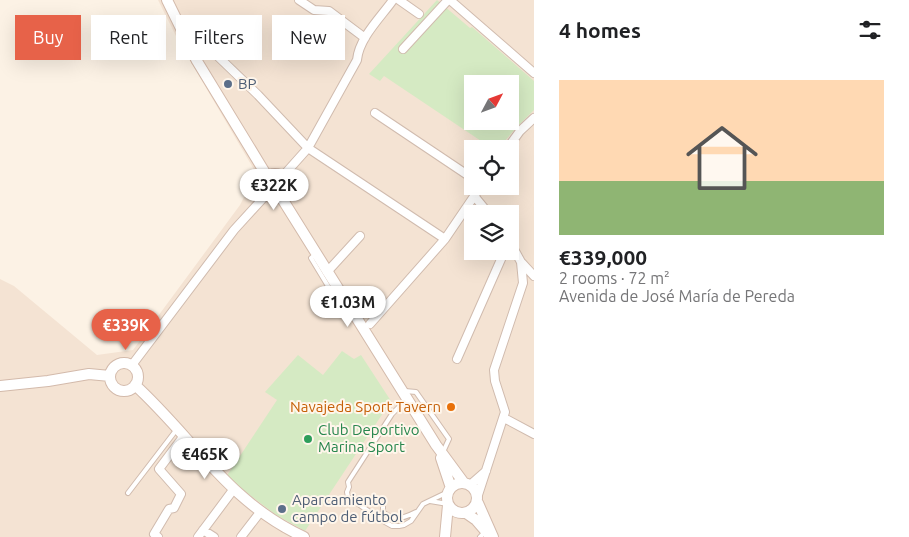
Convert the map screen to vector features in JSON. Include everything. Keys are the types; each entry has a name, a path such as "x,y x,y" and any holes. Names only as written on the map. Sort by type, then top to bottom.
{"main road":[{"path":"167,0 176,19"},
{"path":"198,60 267,176"},
{"path":"275,173 283,176 287,183 287,188 281,197 273,198 266,195 262,187 264,179 275,173"},
{"path":"281,197 436,445 467,484 475,489 487,536"},
{"path":"127,363 132,365 138,372 135,385 128,390 119,390 112,384 111,371 118,364 127,363"},
{"path":"0,386 48,382 89,374 110,376"},
{"path":"135,385 233,490 261,512 304,537"},
{"path":"436,445 450,490 445,532"},
{"path":"450,490 456,484 467,484"},
{"path":"445,532 462,513 473,509 478,499"},
{"path":"448,504 462,513 487,536"}],"street":[{"path":"300,0 314,10 329,12 365,38"},
{"path":"283,176 308,148 357,60 358,52 365,38 393,0"},
{"path":"399,0 419,14"},
{"path":"404,49 449,0 534,73"},
{"path":"222,60 308,148 445,239"},
{"path":"376,113 464,173"},
{"path":"514,140 534,118"},
{"path":"132,365 234,230 266,195"},
{"path":"370,324 445,239 475,197 482,205"},
{"path":"327,272 360,236"},
{"path":"519,259 534,278 523,283"},
{"path":"457,359 501,260"},
{"path":"478,499 504,418 505,412 495,382 494,370 523,283 521,262"},
{"path":"504,418 534,434"},
{"path":"158,537 154,534 170,509 174,508 181,494 159,469 180,433"},
{"path":"467,484 486,472"},
{"path":"198,537 233,490"},
{"path":"241,537 261,512"},
{"path":"203,530 214,537"}],"lane":[{"path":"316,254 311,258 334,296 341,293"},
{"path":"401,390 416,392 449,439 442,454"},
{"path":"415,411 400,406 397,408 348,482 349,487 346,492 351,500 392,526 408,523 423,504 450,490"},
{"path":"128,493 180,433"},
{"path":"430,501 448,504"},
{"path":"383,505 383,512 394,519 404,518 416,512"}],"shaded area":[{"path":"158,0 534,0 534,537 0,537 0,279 14,286 97,355 133,350 240,205 256,173 190,60 262,60 262,15 176,15 176,36"}],"green space":[{"path":"437,0 470,28 472,27 534,81 534,110 519,125 519,75 464,75 464,130 384,76 380,81 369,74"},
{"path":"465,130 514,130 506,140 480,140"},
{"name":"Club Deportivo Marina Sport","path":"342,351 354,359 361,355 391,401 305,531 276,515 226,477 277,400 265,392 298,355 323,375"}],"place":[{"name":"BP","path":"228,84"},
{"name":"Navajeda Sport Tavern","path":"451,407"},
{"name":"Club Deportivo Marina Sport","path":"308,439"},
{"name":"Aparcamiento campo de fútbol","path":"282,509"}]}
